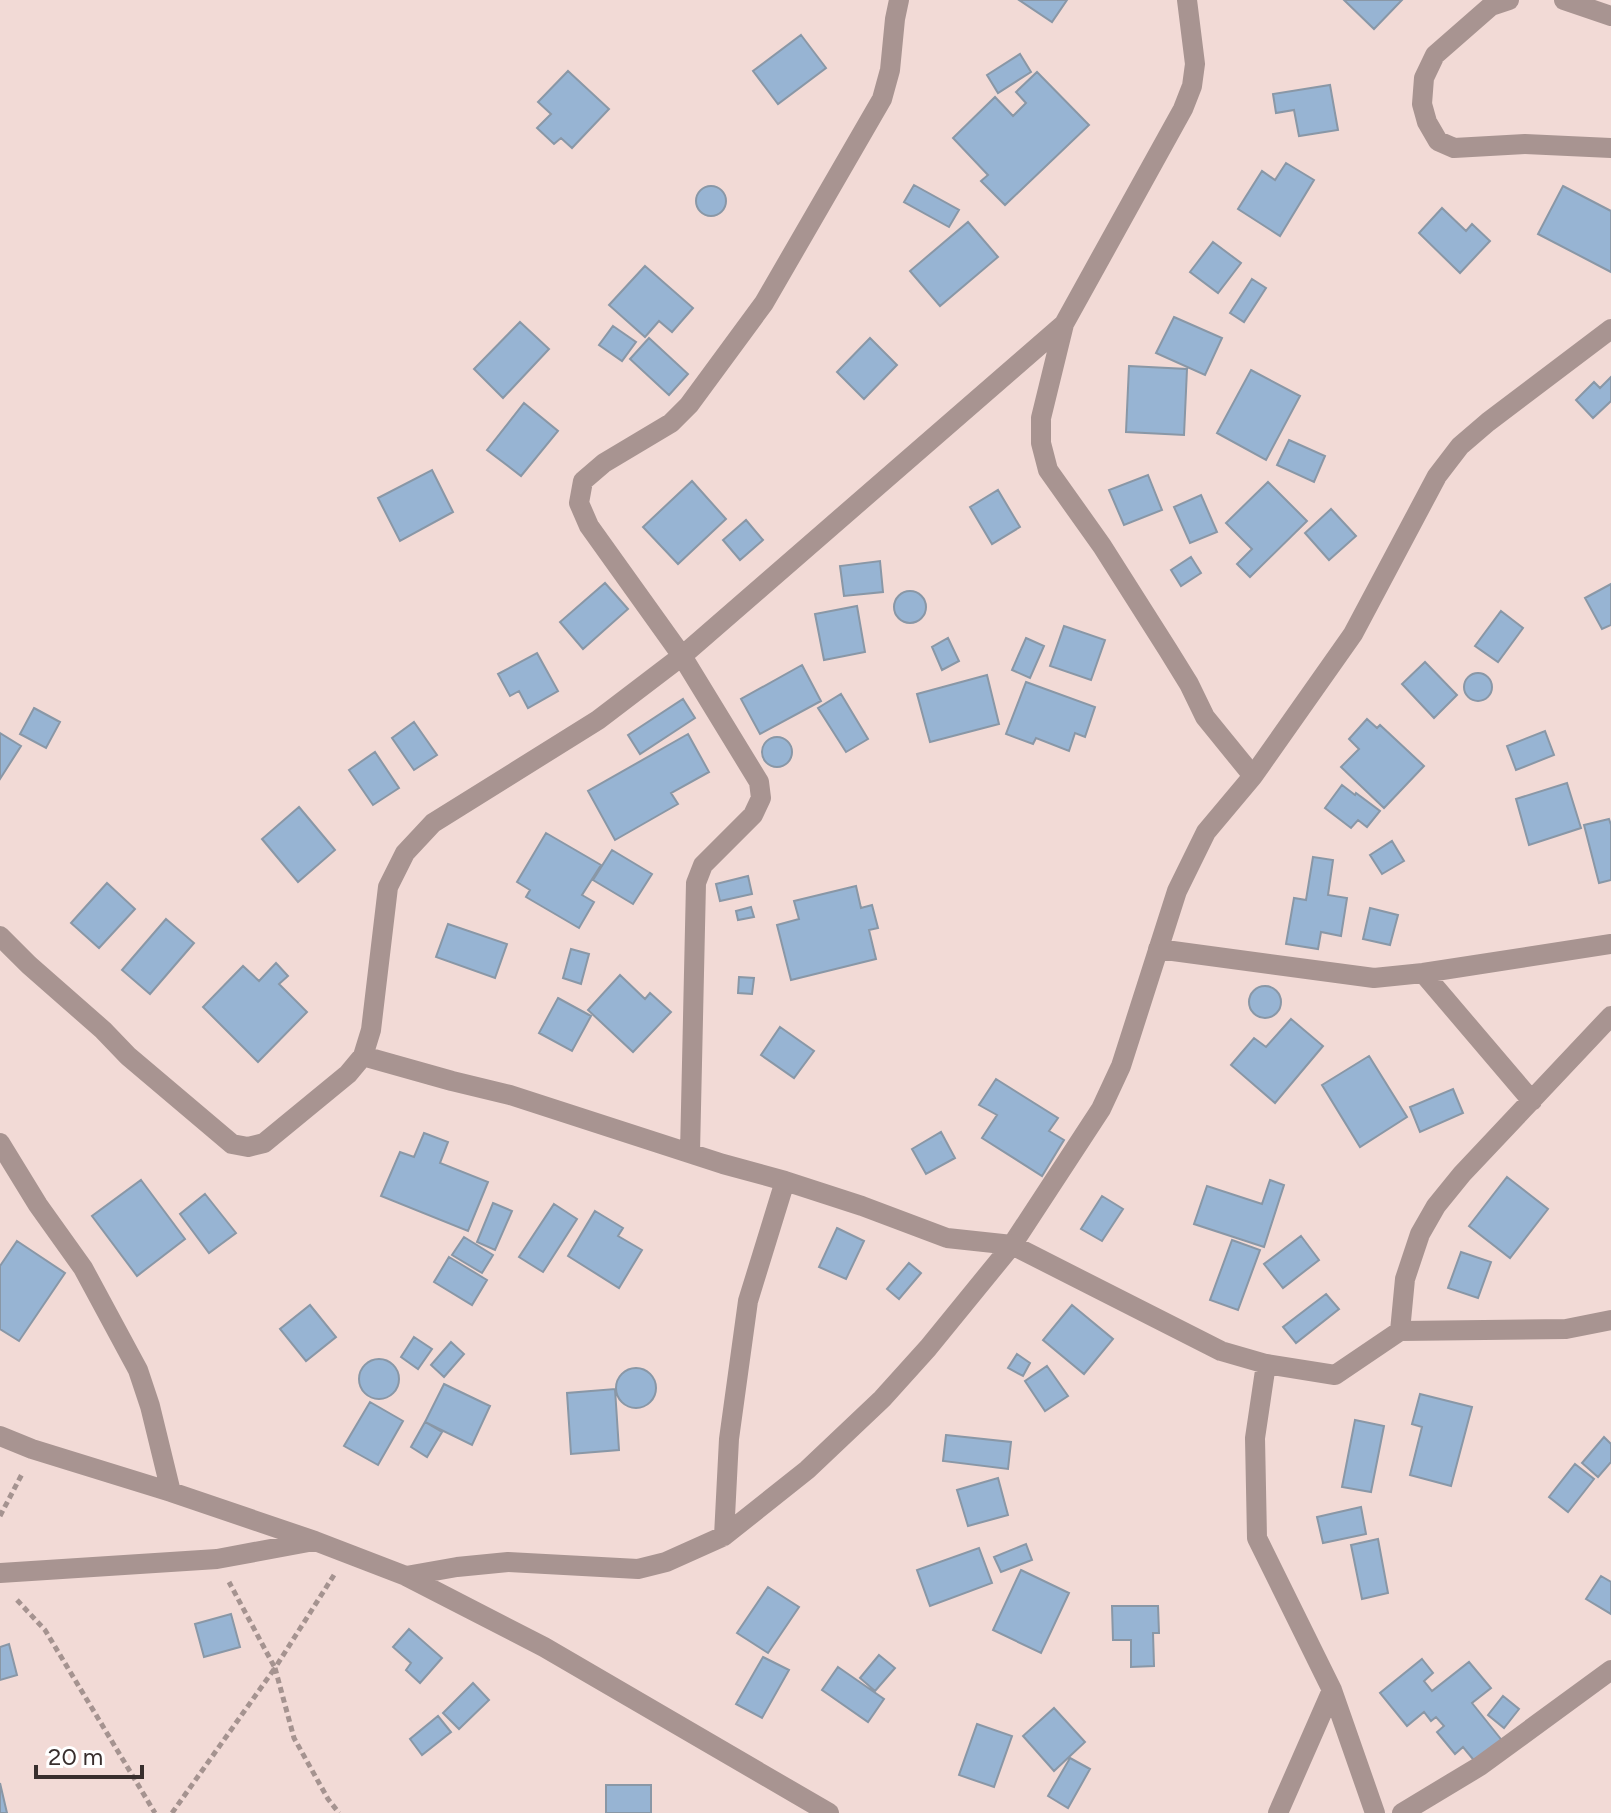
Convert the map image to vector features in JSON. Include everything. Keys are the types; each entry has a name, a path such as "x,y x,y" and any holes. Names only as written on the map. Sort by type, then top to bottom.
{"street":[{"path":"690,1153 696,883 703,865 753,815 761,798 759,782 682,656 589,526 579,503 583,481 604,463 671,423 689,405 764,303 882,99 890,70 899,0"},
{"path":"1187,0 1195,64 1192,86 1162,151 1064,324 1041,418 1041,443 1048,470 1152,624 1189,684 1205,717 1253,776"},
{"path":"1509,0 1491,6 1435,55 1424,78 1422,104 1427,122 1438,141 1454,148 1525,144 1611,148"},
{"path":"1564,0 1611,16"},
{"path":"0,936 128,1056 232,1144 248,1147 264,1143 348,1074 363,1056 371,1030 388,887 405,853 433,823 598,720 682,656 1064,324"},
{"path":"406,1576 508,1562 638,1569 666,1562 724,1536 807,1470 882,1399 1012,1245 1101,1109 1121,1066 1177,891 1206,832 1253,776 1353,634 1437,476 1460,446 1488,422 1611,329"},
{"path":"1158,949 1374,978 1611,944"},
{"path":"1423,973 1532,1101"},
{"path":"1400,1331 1405,1279 1420,1234 1436,1206 1462,1174 1611,1016"},
{"path":"363,1056 510,1095 862,1206 947,1238 1012,1245 1221,1351 1266,1364 1335,1375 1400,1331 1566,1329 1611,1320"},
{"path":"0,1143 38,1205 83,1268 138,1370 171,1492"},
{"path":"724,1536 729,1439 748,1301 785,1181"},
{"path":"1266,1364 1255,1438 1257,1538 1332,1690 1375,1813"},
{"path":"0,1436 315,1541 406,1576 544,1647 829,1813"},
{"path":"0,1573 217,1559 315,1541"},
{"path":"1402,1813 1480,1766 1611,1670"},
{"path":"1278,1813 1332,1690"}],"path":[{"path":"0,1516 19,1482 32,1449"},
{"path":"172,1813 275,1668 347,1553"},
{"path":"217,1559 275,1668 294,1738 339,1813"},
{"path":"15,1597 45,1630 155,1813"}],"building":[{"path":"1019,0 1067,0 1052,22"},
{"path":"1344,0 1402,0 1374,29"},
{"path":"801,35 826,68 778,104 753,71"},
{"path":"1020,54 1031,72 998,93 987,75"},
{"path":"568,71 609,109 572,148 561,138 554,144 537,128 551,114 538,102"},
{"path":"1037,72 1089,125 1005,205 981,181 988,175 953,138 995,97 1013,116 1026,103 1016,92"},
{"path":"1330,85 1338,130 1299,136 1294,110 1276,113 1273,94"},
{"path":"1286,163 1314,180 1280,236 1238,209 1262,171 1275,180"},
{"path":"914,185 959,210 949,227 904,202"},
{"path":"711,186 722,190 726,201 722,212 711,216 700,212 696,201 700,190"},
{"path":"1563,186 1611,211 1611,272 1538,234"},
{"path":"1442,208 1466,231 1472,224 1490,241 1460,273 1419,233"},
{"path":"968,222 998,257 940,306 910,271"},
{"path":"1213,242 1241,263 1218,293 1190,272"},
{"path":"645,266 693,308 672,332 659,321 645,337 609,305"},
{"path":"1252,279 1266,288 1244,322 1230,313"},
{"path":"1174,317 1222,338 1205,375 1156,353"},
{"path":"520,322 549,349 503,398 474,369"},
{"path":"613,326 636,342 622,361 599,345"},
{"path":"649,338 688,374 669,395 630,359"},
{"path":"870,338 897,365 864,399 837,372"},
{"path":"1129,366 1187,369 1184,435 1126,432"},
{"path":"1251,370 1300,396 1266,460 1217,433"},
{"path":"1611,377 1611,401 1593,418 1576,400 1594,382 1600,388"},
{"path":"524,403 558,431 521,476 487,450"},
{"path":"1289,440 1325,456 1314,482 1277,465"},
{"path":"432,470 453,512 400,541 378,498"},
{"path":"1148,475 1162,510 1124,525 1109,490"},
{"path":"692,481 726,519 678,564 643,527"},
{"path":"1268,482 1307,521 1250,577 1237,564 1252,549 1226,523"},
{"path":"998,490 1020,527 992,544 970,507"},
{"path":"1201,495 1217,532 1190,543 1174,507"},
{"path":"1331,509 1356,536 1329,560 1305,533"},
{"path":"746,520 763,540 740,560 723,540"},
{"path":"1191,557 1201,573 1181,586 1171,570"},
{"path":"880,561 883,592 844,596 840,566"},
{"path":"605,583 628,609 583,649 560,622"},
{"path":"1611,584 1611,625 1602,629 1585,598"},
{"path":"910,591 921,596 926,607 921,618 910,623 899,618 894,607 899,596"},
{"path":"857,606 865,652 824,660 815,614"},
{"path":"1501,611 1523,628 1498,662 1475,646"},
{"path":"1064,626 1105,640 1091,680 1050,666"},
{"path":"948,638 959,661 942,670 932,647"},
{"path":"1026,638 1044,646 1030,678 1012,670"},
{"path":"537,653 558,691 528,708 519,691 510,696 498,674"},
{"path":"1425,662 1457,695 1434,718 1402,684"},
{"path":"802,665 821,701 760,734 741,699"},
{"path":"1478,673 1488,677 1492,687 1488,697 1478,701 1468,697 1464,687 1468,677"},
{"path":"987,675 999,724 930,742 917,694"},
{"path":"1026,682 1095,707 1085,737 1075,733 1069,751 1036,738 1033,744 1006,734"},
{"path":"841,694 868,739 846,752 818,708"},
{"path":"683,699 695,718 640,754 628,735"},
{"path":"34,708 60,722 46,748 20,734"},
{"path":"1367,719 1377,728 1380,725 1424,766 1384,808 1341,767 1359,749 1349,739"},
{"path":"414,722 437,755 414,770 392,738"},
{"path":"1545,731 1554,755 1516,770 1507,746"},
{"path":"0,733 21,746 0,779"},
{"path":"688,734 709,772 671,793 678,804 615,840 588,791"},
{"path":"777,737 788,741 792,752 788,763 777,767 766,763 762,752 766,741"},
{"path":"375,752 399,788 373,805 349,770"},
{"path":"1567,783 1581,828 1529,845 1516,799"},
{"path":"1342,785 1380,811 1367,827 1358,820 1351,828 1325,808"},
{"path":"299,807 335,850 298,882 262,839"},
{"path":"1609,819 1611,880 1599,883 1584,825"},
{"path":"546,833 601,865 582,895 594,902 579,928 526,897 530,890 517,882"},
{"path":"1392,841 1404,861 1382,874 1370,855"},
{"path":"612,850 652,874 633,904 593,880"},
{"path":"1313,857 1333,860 1328,895 1347,898 1341,936 1321,932 1318,949 1286,944 1294,898 1306,900"},
{"path":"748,876 752,894 720,901 716,884"},
{"path":"107,883 135,909 99,948 71,923"},
{"path":"856,886 861,908 872,905 878,928 869,930 876,959 791,980 777,925 799,919 794,901"},
{"path":"751,907 754,917 738,920 736,911"},
{"path":"1370,908 1398,915 1390,945 1363,939"},
{"path":"166,919 194,943 150,994 122,970"},
{"path":"448,924 507,944 495,978 436,957"},
{"path":"571,949 589,954 581,984 563,978"},
{"path":"276,963 288,976 279,984 307,1012 258,1062 203,1007 243,966 259,981"},
{"path":"620,975 645,999 650,993 671,1012 633,1052 588,1010"},
{"path":"739,977 754,978 752,994 738,993"},
{"path":"1265,986 1276,991 1281,1002 1276,1013 1265,1018 1254,1013 1249,1002 1254,991"},
{"path":"558,998 591,1016 572,1051 539,1033"},
{"path":"1291,1019 1323,1046 1275,1103 1231,1065 1254,1038 1266,1047"},
{"path":"780,1027 814,1051 794,1078 761,1055"},
{"path":"1369,1056 1407,1117 1360,1147 1322,1085"},
{"path":"996,1079 1058,1118 1049,1131 1064,1140 1042,1176 982,1138 997,1115 979,1105"},
{"path":"1453,1089 1463,1113 1420,1132 1410,1107"},
{"path":"941,1132 955,1158 926,1174 912,1149"},
{"path":"424,1133 448,1142 440,1163 488,1182 468,1231 381,1196 400,1152 414,1157"},
{"path":"1507,1177 1548,1209 1510,1258 1469,1226"},
{"path":"141,1180 185,1239 137,1276 92,1216"},
{"path":"1270,1180 1284,1185 1264,1247 1194,1224 1207,1186 1262,1204"},
{"path":"205,1194 236,1233 209,1253 180,1214"},
{"path":"1102,1196 1123,1209 1102,1241 1081,1229"},
{"path":"493,1203 512,1211 495,1250 477,1242"},
{"path":"554,1204 577,1219 543,1272 519,1257"},
{"path":"595,1211 623,1228 618,1236 642,1250 619,1288 568,1256"},
{"path":"837,1228 864,1241 846,1279 819,1267"},
{"path":"1301,1236 1319,1260 1283,1288 1264,1264"},
{"path":"464,1237 493,1255 482,1273 452,1255"},
{"path":"1232,1240 1260,1250 1238,1310 1210,1300"},
{"path":"17,1241 65,1273 19,1341 0,1329 0,1266"},
{"path":"1461,1252 1491,1262 1478,1298 1448,1288"},
{"path":"449,1257 487,1280 472,1305 434,1282"},
{"path":"909,1263 921,1273 899,1299 887,1289"},
{"path":"1326,1294 1339,1309 1296,1343 1283,1327"},
{"path":"310,1305 336,1337 306,1361 280,1329"},
{"path":"1072,1305 1113,1339 1084,1374 1043,1340"},
{"path":"414,1337 432,1349 418,1369 401,1357"},
{"path":"451,1342 464,1354 444,1377 431,1365"},
{"path":"1017,1354 1030,1363 1023,1376 1008,1368"},
{"path":"379,1359 393,1365 399,1379 393,1393 379,1399 365,1393 359,1379 365,1365"},
{"path":"1047,1366 1068,1396 1045,1411 1025,1381"},
{"path":"636,1368 650,1374 656,1388 650,1402 636,1408 622,1402 616,1388 622,1374"},
{"path":"444,1384 490,1406 472,1445 425,1422"},
{"path":"615,1389 619,1450 571,1454 567,1393"},
{"path":"1420,1394 1472,1407 1451,1486 1410,1475 1422,1427 1412,1424"},
{"path":"370,1402 403,1421 378,1465 344,1446"},
{"path":"1355,1420 1384,1426 1371,1492 1342,1487"},
{"path":"425,1422 442,1432 427,1457 411,1447"},
{"path":"946,1435 1011,1442 1008,1469 943,1461"},
{"path":"1604,1437 1611,1444 1611,1462 1598,1477 1582,1463"},
{"path":"1575,1464 1594,1479 1568,1512 1549,1497"},
{"path":"998,1478 1008,1515 968,1526 957,1490"},
{"path":"1361,1507 1366,1534 1323,1543 1317,1517"},
{"path":"1378,1539 1388,1593 1362,1599 1351,1545"},
{"path":"1026,1544 1032,1560 1001,1572 994,1557"},
{"path":"979,1548 992,1583 930,1606 917,1570"},
{"path":"1021,1570 1069,1593 1041,1653 993,1630"},
{"path":"1601,1576 1611,1582 1611,1614 1586,1599"},
{"path":"768,1587 799,1607 768,1653 737,1633"},
{"path":"1112,1606 1158,1606 1159,1633 1153,1633 1154,1666 1131,1667 1131,1640 1113,1640"},
{"path":"231,1614 240,1647 204,1657 195,1624"},
{"path":"409,1629 442,1658 420,1683 406,1670 411,1663 393,1647"},
{"path":"9,1644 17,1675 0,1680 0,1647"},
{"path":"879,1655 895,1668 875,1691 860,1678"},
{"path":"763,1657 789,1670 762,1718 736,1704"},
{"path":"1422,1659 1433,1673 1424,1681 1432,1691 1469,1662 1491,1688 1472,1703 1504,1743 1477,1764 1463,1747 1455,1754 1437,1732 1444,1726 1436,1717 1431,1721 1424,1712 1407,1726 1380,1693"},
{"path":"838,1667 884,1699 868,1722 822,1690"},
{"path":"473,1683 489,1700 459,1729 443,1713"},
{"path":"1503,1696 1519,1709 1504,1728 1488,1715"},
{"path":"1054,1708 1085,1742 1054,1771 1023,1736"},
{"path":"438,1716 451,1732 422,1755 410,1739"},
{"path":"977,1724 1012,1736 994,1787 959,1775"},
{"path":"1070,1758 1090,1769 1068,1808 1048,1796"},
{"path":"0,1783 7,1813 0,1813"},
{"path":"606,1785 651,1785 651,1813 606,1813"}]}
